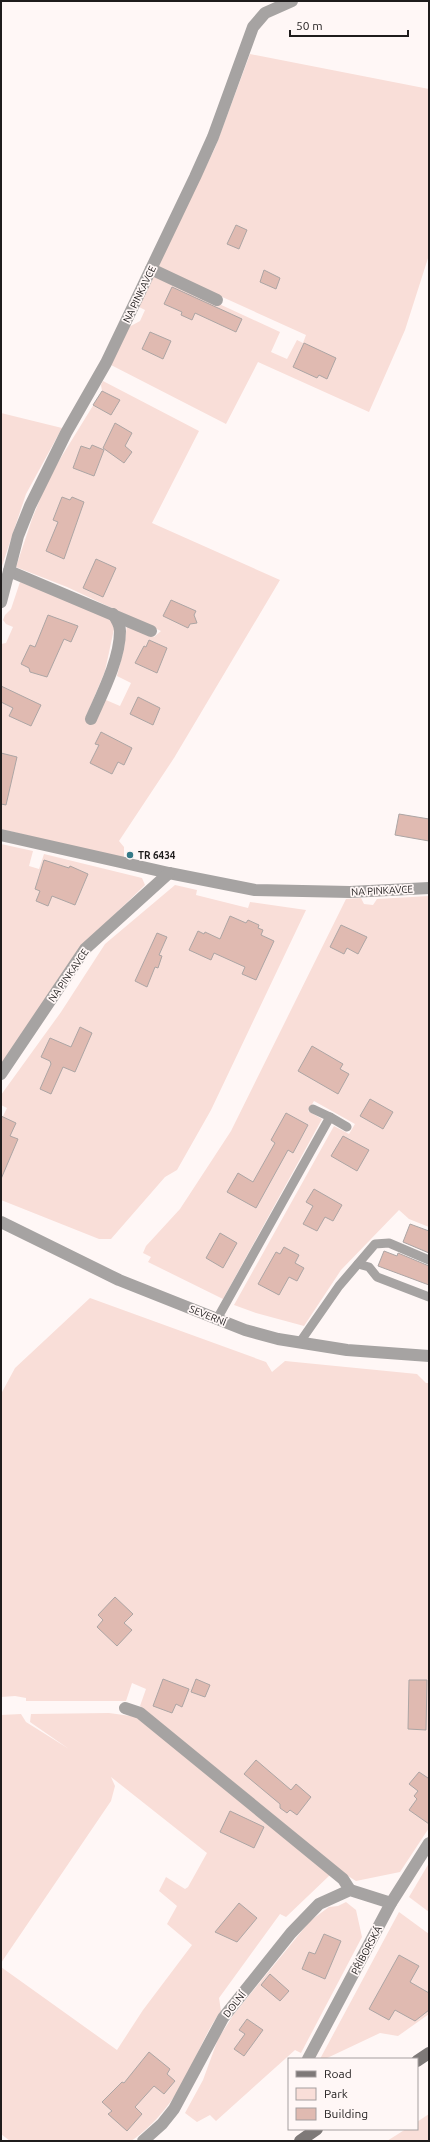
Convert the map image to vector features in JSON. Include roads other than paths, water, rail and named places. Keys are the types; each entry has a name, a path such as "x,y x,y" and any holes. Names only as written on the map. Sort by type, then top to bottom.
{"main road":[{"path":"418,2060 429,2053"},
{"path":"300,2141 316,2130"}],"street":[{"name":"NA PINKAVCE","path":"1,602 18,536 36,493 106,363 213,137 253,28 265,13 292,1"},
{"path":"151,269 217,300"},
{"path":"9,571 114,614 151,632"},
{"path":"91,719 110,672 119,641 119,623 114,614"},
{"name":"NA PINKAVCE","path":"1,835 168,873 255,890 350,892 429,888"},
{"name":"NA PINKAVCE","path":"1,1074 85,949 168,873"},
{"name":"SEVERNÍ","path":"1,1222 71,1258 119,1280 217,1319 262,1335 365,1352 429,1356"},
{"path":"125,1708 140,1712 343,1879 350,1890 391,1903"},
{"name":"PŘÍBORSKÁ","path":"309,2058 391,1903 429,1843"},
{"name":"DOLNÍ","path":"143,2141 162,2124 174,2109 223,2018 291,1933 319,1904 350,1890"}],"lane":[{"path":"313,1109 348,1128"},
{"path":"217,1319 330,1117"},
{"path":"300,1342 339,1286 375,1244 389,1243 429,1260"},
{"path":"358,1264 369,1267 377,1277 429,1297"}],"place":[{"name":"TR 6434","path":"130,855"}]}
